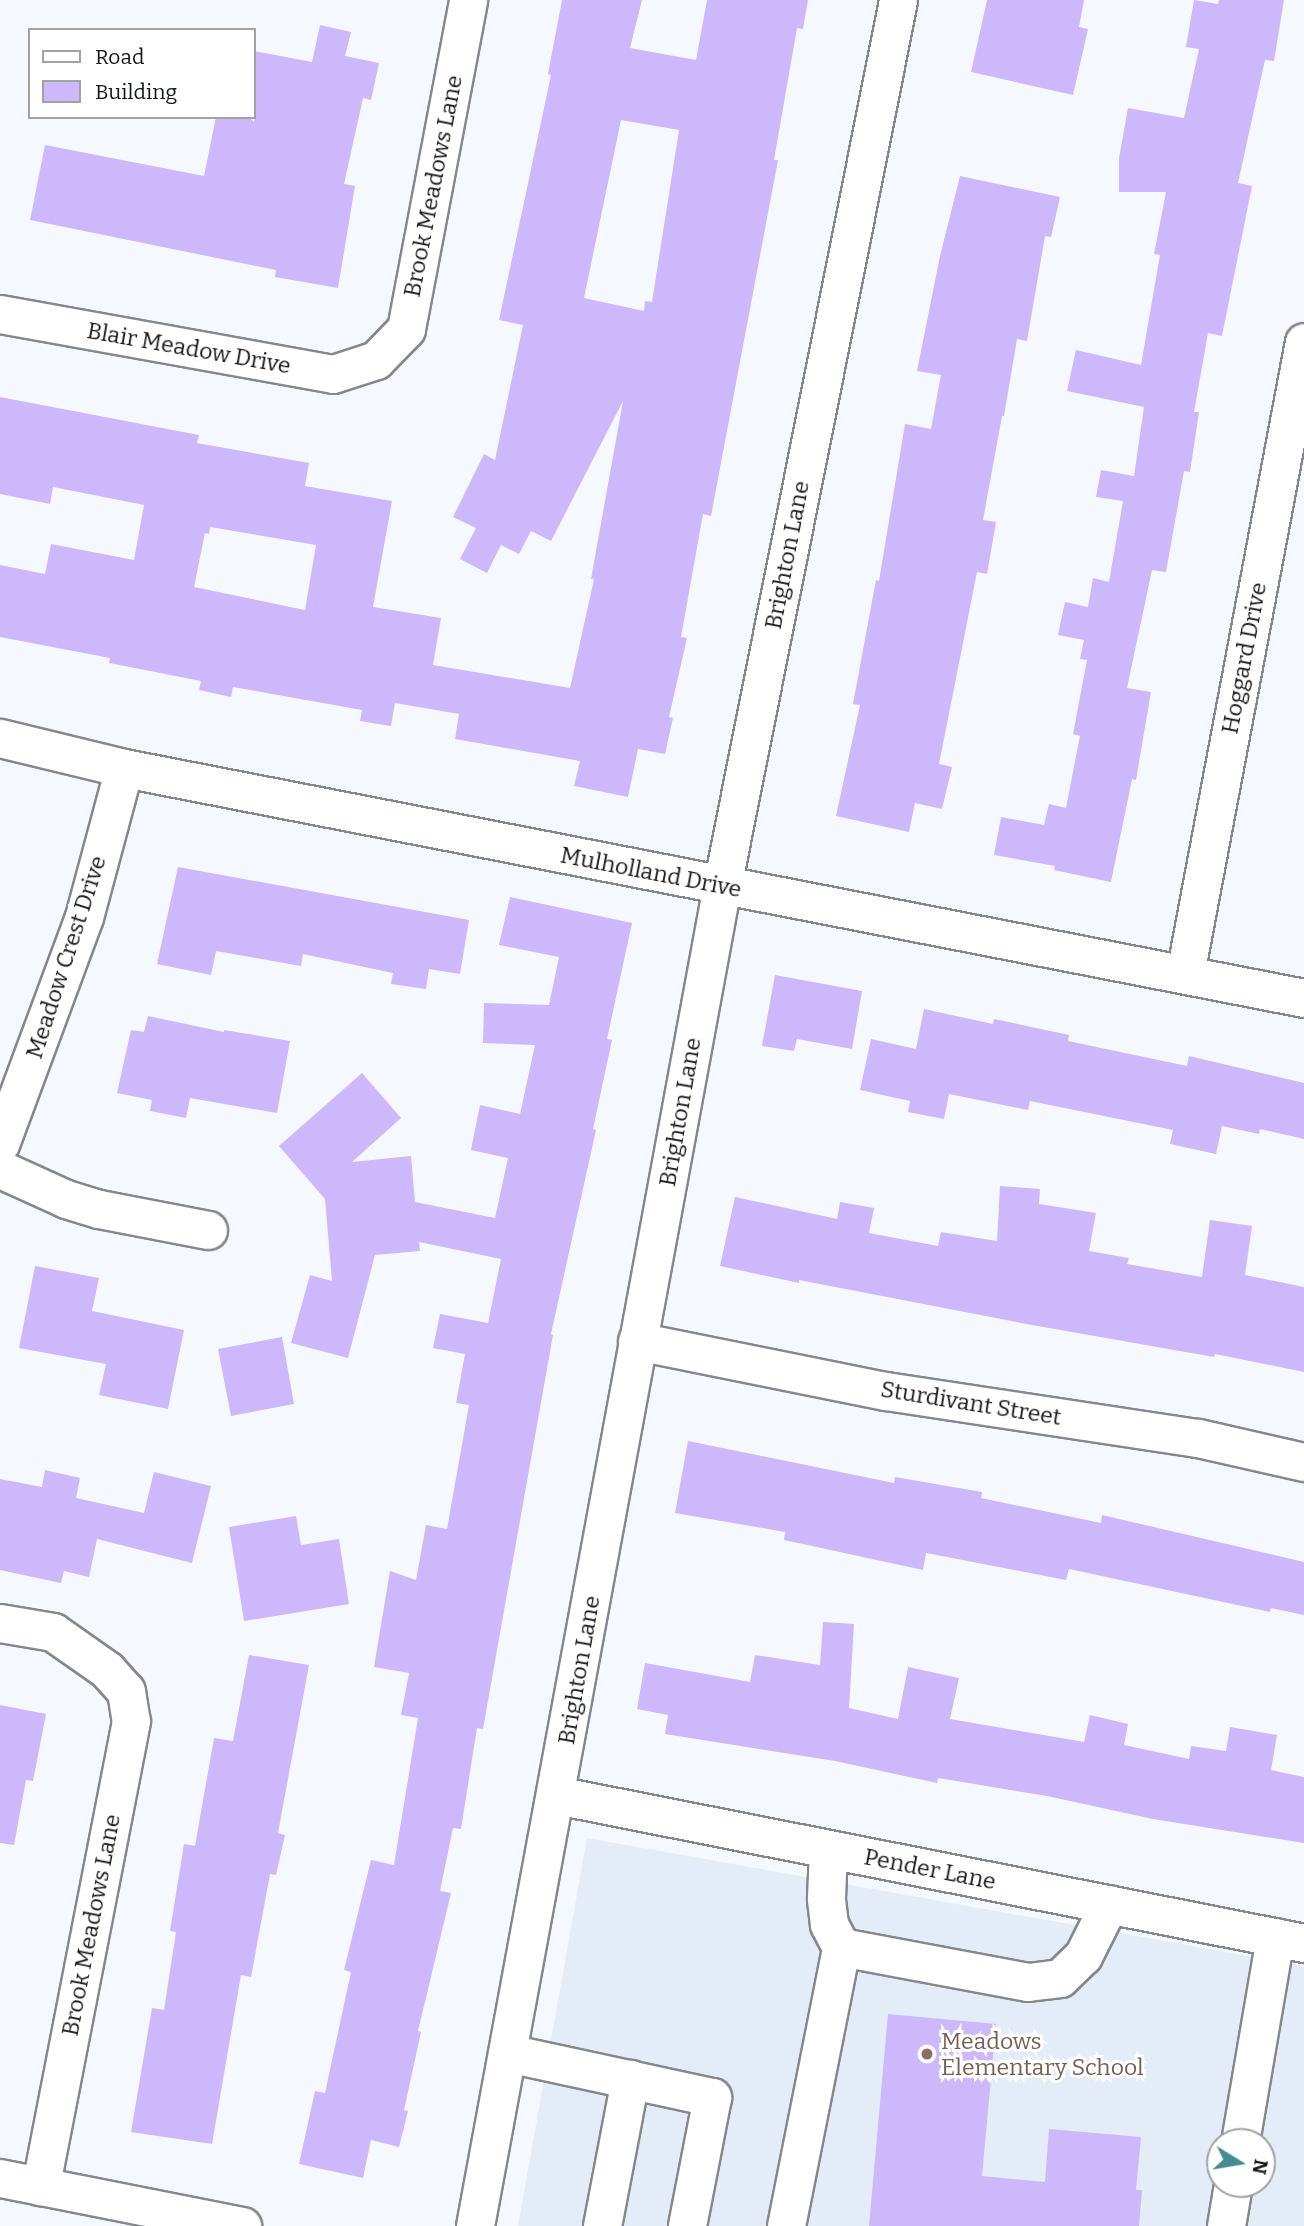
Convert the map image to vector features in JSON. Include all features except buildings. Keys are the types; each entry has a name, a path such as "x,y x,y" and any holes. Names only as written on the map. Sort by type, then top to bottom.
{"street":[{"name":"Brook Meadows Lane","path":"376,360 406,330 468,0"},
{"name":"Brighton Lane","path":"475,2226 722,886 898,0"},
{"name":"Blair Meadow Drive","path":"0,314 333,374 376,360"},
{"name":"Hoggard Drive","path":"1185,974 1304,342"},
{"name":"Mulholland Drive","path":"0,738 124,768 1304,998"},
{"name":"Meadow Crest Drive","path":"0,1144 83,917 124,768"},
{"path":"0,1169 66,1199 99,1209 208,1230"},
{"name":"Sturdivant Street","path":"638,1341 886,1391 1198,1438 1304,1462"},
{"name":"Brook Meadows Lane","path":"0,1623 53,1632 107,1670 126,1691 131,1721 41,2186"},
{"name":"Pender Lane","path":"556,1795 1290,1940"},
{"path":"786,2226 841,1947 829,1924 826,1898 828,1849"},
{"path":"841,1947 1028,1982 1060,1978 1083,1956 1109,1904"},
{"path":"1243,2128 1290,1940"},
{"path":"508,2053 712,2097 687,2226"},
{"path":"602,2226 630,2079"},
{"path":"0,2178 242,2226"},
{"path":"1226,2226 1231,2198"}],"shaded area":[{"name":"Meadows Elementary School","path":"587,1838 1304,1966 1304,2226 518,2226"}],"place":[{"name":"Meadows Elementary School","path":"927,2054"}]}
